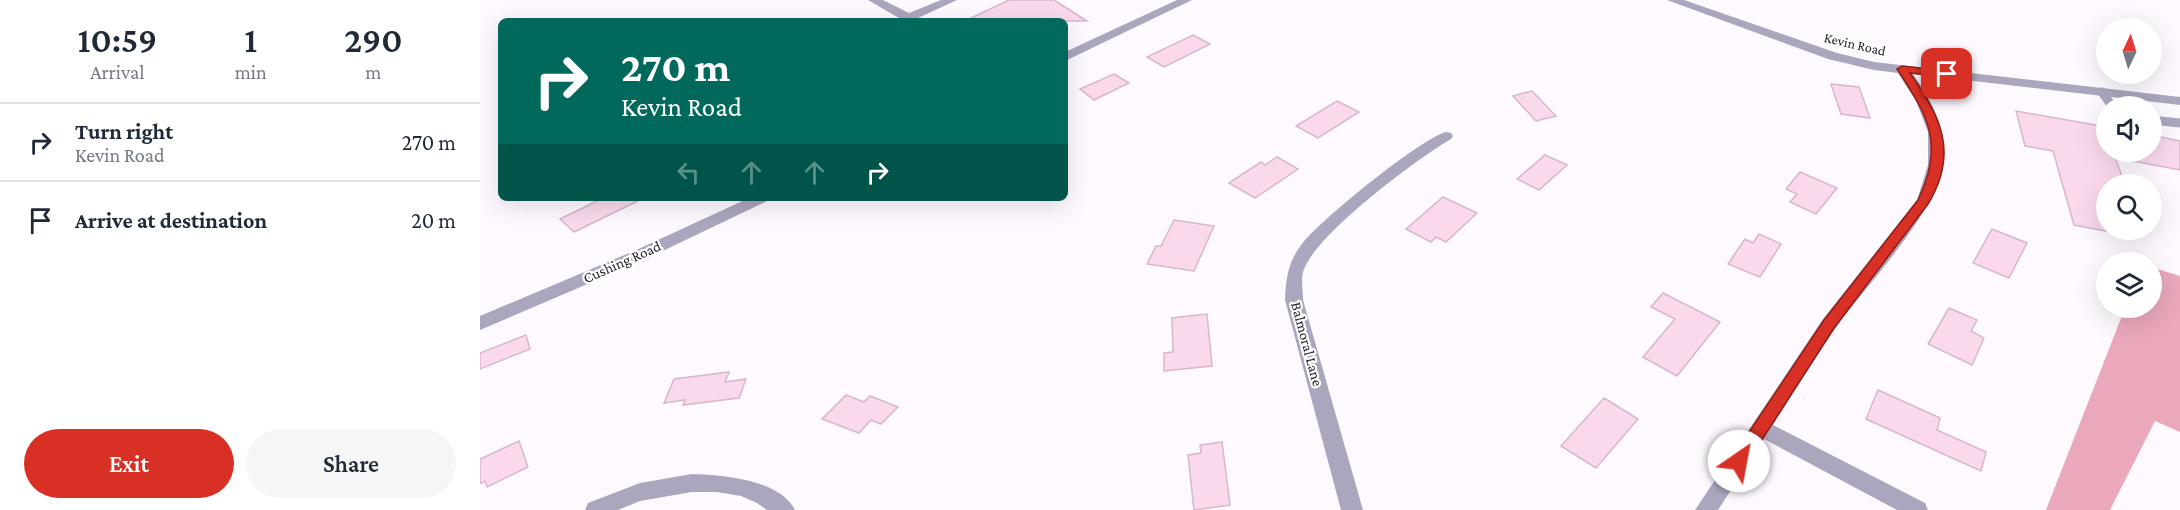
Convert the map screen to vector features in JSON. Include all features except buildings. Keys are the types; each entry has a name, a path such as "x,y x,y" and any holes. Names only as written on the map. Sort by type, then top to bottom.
{"street":[{"path":"874,0 907,18"},
{"path":"915,18 951,0"},
{"path":"1068,56 1186,0"},
{"name":"Kevin Road","path":"1673,0 1833,56 1874,66 2180,100"},
{"path":"1706,510 1829,324 1924,201 1933,182 1938,143 1934,124 1921,96 1902,69"},
{"name":"Balmoral Lane","path":"1352,510 1294,300 1295,272 1308,248 1338,218 1423,149 1446,136"},
{"name":"Cushing Road","path":"480,322 640,255 756,201"},
{"path":"1760,428 1917,510"},
{"path":"596,510 656,489 707,483 751,490 775,502 784,510"}],"lane":[{"path":"2102,92 2105,96"},
{"path":"2162,121 2180,123"}],"shaded area":[{"path":"2162,270 2180,276 2180,432 2155,421 2110,510 2046,510 2121,318 2162,318"}],"route":[{"path":"1739,461 1829,324 1924,201 1933,182 1938,143 1934,124 1916,86 1902,69 1947,74"}]}
